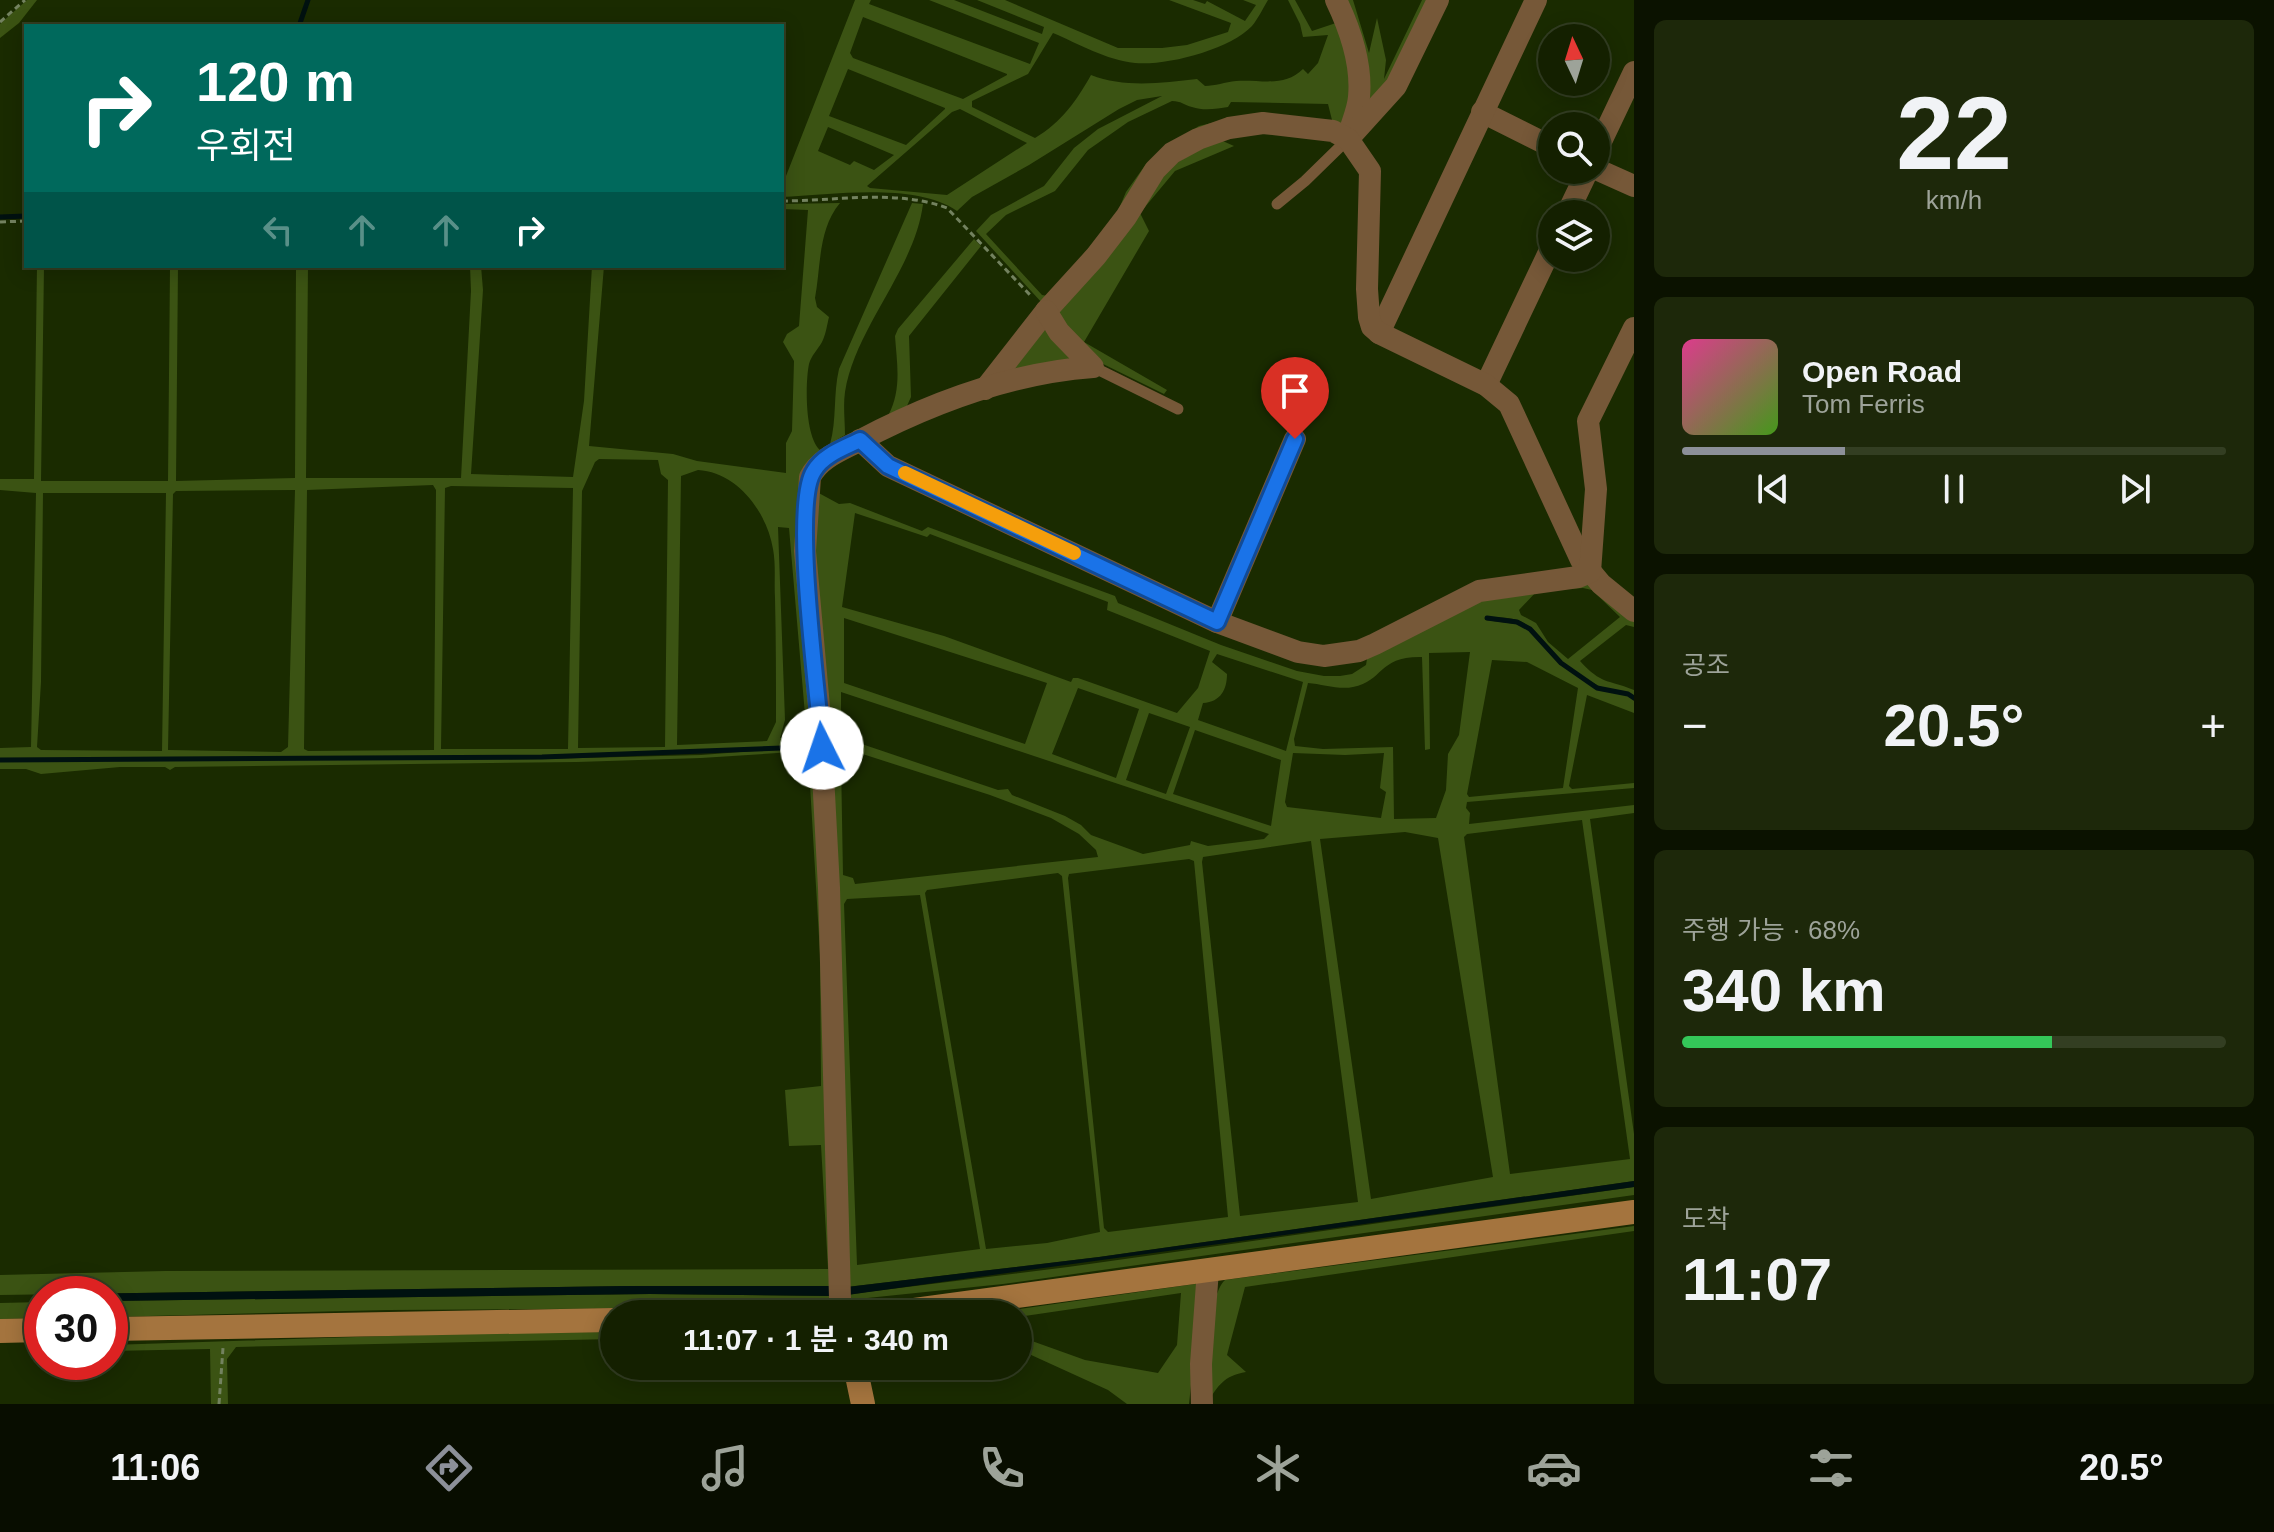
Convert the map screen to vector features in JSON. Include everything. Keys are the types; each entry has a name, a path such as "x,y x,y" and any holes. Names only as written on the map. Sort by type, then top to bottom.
{"main road":[{"path":"988,1300 1634,1212"},
{"path":"128,1329 600,1320"},
{"path":"0,1331 24,1330"},
{"path":"858,1380 863,1404"}],"street":[{"path":"1336,0 1348,25 1358,77 1359,97 1348,139"},
{"path":"1348,139 1396,86 1438,0"},
{"path":"1379,333 1536,0"},
{"path":"1610,123 1634,72"},
{"path":"1482,112 1538,140"},
{"path":"985,389 1046,311 1096,256 1126,217 1155,170 1172,153 1229,128 1263,123 1333,131 1348,139 1370,171 1367,289 1372,327 1486,385 1509,404 1581,560 1601,584 1634,611"},
{"path":"1610,175 1634,186"},
{"path":"1486,385 1540,272"},
{"path":"1046,311 1059,332 1093,367"},
{"path":"1590,572 1596,489 1588,421 1634,328"},
{"path":"840,1300 824,777 805,524 810,477 815,468 831,455 950,399 1043,373 1093,367"},
{"path":"1217,622 1295,439"},
{"path":"860,440 888,466 1217,622 1298,652 1337,655 1375,644 1479,591 1578,577 1590,572"},
{"path":"1202,1404 1201,1364 1208,1270"}],"lane":[{"path":"1277,204 1348,139"},
{"path":"1093,367 1178,409"}],"path":[{"path":"0,22 25,0"},
{"path":"784,201 897,198 930,201 947,208 1046,311"},
{"path":"0,222 24,221"},
{"path":"219,1404 223,1340 230,1326"}],"green space":[{"path":"27,0 37,0 19,23 0,38 0,24"},
{"path":"855,0 871,0 869,4 1030,64 1039,43 929,0 954,0 1042,34 1044,27 977,0 1005,0 1118,48 1162,48 1187,45 1228,32 1231,23 1169,0 1193,0 1205,4 1207,1 1245,21 1256,5 1243,0 1268,0 1254,23 1242,35 1196,55 1163,62 1135,63 1114,59 1053,33 1028,74 972,101 972,107 1035,138 1068,110 1091,75 1130,83 1197,79 1205,86 1236,81 1280,81 1303,69 1308,74 1318,63 1328,35 1303,37 1288,0 1295,0 1312,31 1336,23 1326,0 1331,0 1344,29 1355,68 1357,87 1354,104 1347,118 1334,128 1321,130 1264,122 1231,125 1197,134 1167,150 1144,173 1120,217 1047,304 1043,304 976,231 991,215 1044,186 1074,148 1098,129 1162,96 1137,100 1119,109 972,197 957,211 919,196 896,193 784,197 784,176","holes":["863,17 1007,74 1007,75 963,99 853,58 850,53","848,69 945,108 945,109 906,145 829,116","1172,101 1205,109 1228,107 1231,102 1328,104 1332,120 1319,123 1245,115 1199,126 1146,164 1126,192 1116,216 1048,296 1042,295 986,234 1006,215 1055,191 1088,150 1128,122","960,109 1027,143 947,195 867,186 952,112","828,127 894,155 874,170 854,161 850,165 818,151"]},
{"path":"1339,0 1353,0 1369,53 1377,18 1386,60 1384,79 1422,0 1432,0 1392,86 1360,124"},
{"path":"1216,138 1234,146 1175,171 1140,213 1149,231 1084,342 1167,390 1164,394 1097,361 1054,313 1161,173"},
{"path":"840,203 824,236 815,298 817,307 829,317 823,339 809,364 807,384 811,434 820,450 815,455 814,747 834,1286 128,1293 128,1276 24,1276 24,1295 0,1295 0,1275 165,1271 828,1269 821,1145 789,1146 785,1090 821,1086 820,954 808,751 577,762 175,767 170,770 165,767 120,767 41,774 26,769 0,769 0,761 542,759 701,755 809,747 542,756 0,759 0,748 31,747 36,493 0,490 0,479 34,479 37,268 44,268 41,481 168,481 170,268 178,268 176,481 295,478 296,268 308,268 306,478 461,478 470,268 481,268 483,290 471,474 573,477 584,401 592,268 604,268 589,446 673,454 697,461 786,473 786,443 792,431 794,361 783,342 787,334 799,326 808,210 784,209 784,204","holes":["599,459 658,460 661,474 668,480 665,747 578,748 582,491","698,470 712,472 737,486 757,508 770,535 775,567 776,722 767,741 677,745 681,476","433,485 436,490 434,750 308,751 304,749 307,490","445,488 573,488 568,749 441,749","295,490 288,747 281,752 168,750 173,494 176,491","43,493 166,493 162,751 41,750 37,747 41,682","778,527 789,528 807,738 780,738 785,720"]},
{"path":"912,203 923,204 918,228 851,368 844,397 845,435 830,444 839,369"},
{"path":"974,239 981,246 909,336 911,397 906,408 888,416 897,386 895,336 898,329"},
{"path":"1041,327 1084,363 996,379"},
{"path":"815,491 839,504 850,503 922,531 928,527 1115,596 1118,603 1221,645 1297,671 1324,676 1352,674 1366,665 1368,653 1480,595 1591,583 1634,618 1634,627 1626,625 1580,661 1600,678 1634,690 1634,696 1599,686 1580,675 1562,662 1524,623 1502,617 1486,617 1485,620 1516,624 1529,630 1560,664 1597,689 1628,695 1634,700 1634,713 1587,695 1569,786 1572,789 1634,783 1634,788 1467,802 1466,808 1470,813 1469,824 1634,805 1634,813 1590,819 1634,1134 1634,1181 1099,1257 847,1287 813,505","holes":["855,513 927,537 930,534 1108,602 1107,610 1210,651 1198,688 1177,713 1078,678 1073,678 1071,682 944,636 842,607","1583,588 1592,590 1620,617 1568,659 1548,642 1536,623 1521,615 1519,610 1537,591","844,618 1047,683 1025,744 844,683","1470,652 1459,735 1448,754 1446,790 1436,818 1394,819 1393,747 1323,749 1295,746 1308,683 1353,687 1371,680 1397,660 1422,657 1425,750 1430,749 1429,653","1217,654 1303,682 1286,751 1198,720 1203,703 1219,697 1227,674 1212,662","1492,660 1527,662 1578,688 1563,788 1469,797 1467,794","1078,688 1139,709 1116,778 1052,754","841,692 1269,834 1264,839 1208,846 1191,841 1190,845 1143,854 1091,835 1065,816 1012,795 1008,789 998,790 841,737","1149,713 1190,727 1166,794 1126,780","1195,730 1281,760 1271,826 1173,794","847,749 1051,818 1079,834 1096,850 1098,857 855,884 853,878 843,875 841,761","1293,753 1384,753 1380,788 1386,792 1381,818 1287,807 1285,802","1582,820 1630,1159 1510,1174 1464,837 1467,834","1405,832 1438,838 1493,1177 1371,1199 1320,839","1311,841 1358,1202 1240,1216 1203,857","1189,859 1194,861 1228,1217 1108,1232 1104,1228 1068,878 1069,874","1058,873 1062,876 1100,1232 1047,1243 986,1249 925,893 927,890","920,895 980,1249 857,1265 844,904 847,899"]},
{"path":"1634,1187 1634,1195 1003,1284 848,1300 847,1295"},
{"path":"1634,1226 1634,1231 1245,1287 1227,1355 1246,1372 1222,1382 1207,1404 1211,1320 1214,1303 1225,1280"},
{"path":"1202,1283 1189,1404 1127,1404 1108,1390 1032,1355 1032,1341 1085,1360 1158,1373 1177,1345 1181,1293 1032,1315 1032,1307"},
{"path":"650,1294 835,1296 834,1300 600,1300 600,1309 128,1317 128,1301"},
{"path":"24,1302 24,1318 0,1319 0,1303"},
{"path":"600,1332 600,1339 236,1347 227,1359 228,1404 211,1404 210,1349 128,1351 128,1344"}],"shaded area":[{"path":"1634,1181 1634,1187 847,1295 847,1287 1099,1257"},
{"path":"834,1286 835,1296 650,1294 128,1301 128,1293"}],"waterway":[{"path":"300,24 308,0"},
{"path":"0,217 24,216"},
{"path":"1487,618 1517,622 1530,629 1561,663 1597,688 1634,698"},
{"path":"0,760 542,757 808,747"}],"slow traffic":[{"path":"905,473 1074,553"}],"route":[{"path":"822,748 805,524 810,477 815,468 831,455 860,440 888,466 1217,622 1295,439"}]}
